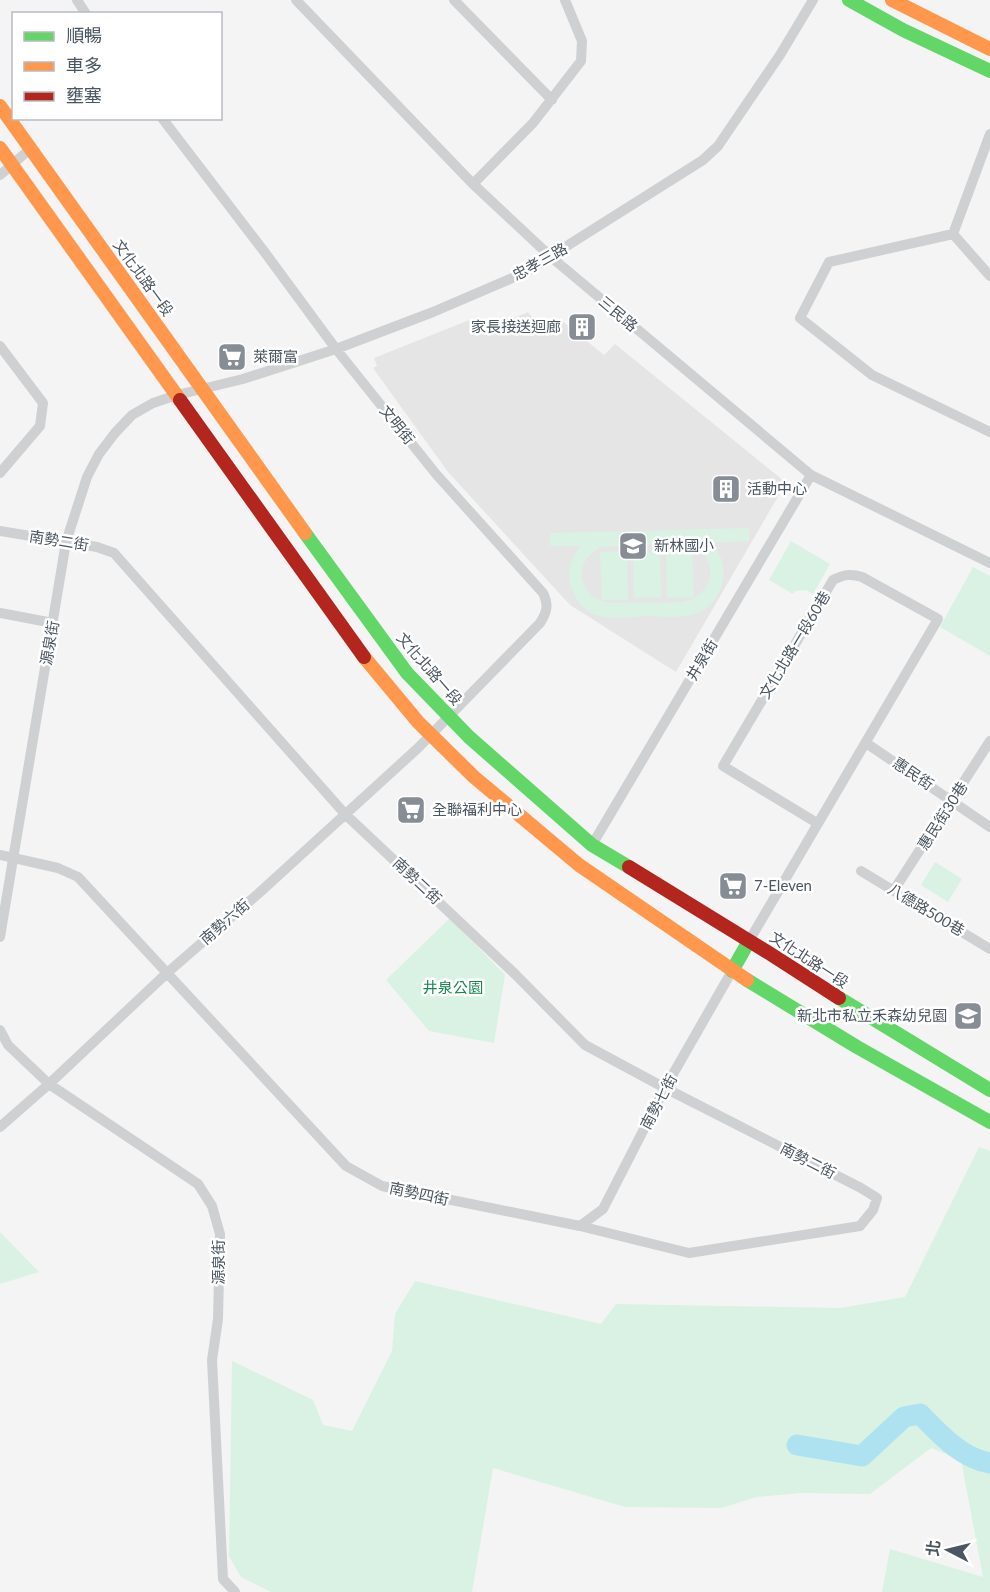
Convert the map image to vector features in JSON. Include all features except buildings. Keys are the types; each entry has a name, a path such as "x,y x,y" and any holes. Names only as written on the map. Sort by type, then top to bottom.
{"street":[{"name":"三民路","path":"296,0 473,184 551,257 811,475 990,563"},
{"path":"454,0 552,100"},
{"path":"473,184 533,123 581,61 582,41 565,0"},
{"name":"忠孝三路","path":"177,395 243,380 336,349 433,312 524,273 551,257 703,160 718,146 780,55 813,0"},
{"path":"849,0 903,30 990,71"},
{"path":"892,0 990,49"},
{"name":"文化北路一段","path":"0,106 381,639 407,673 449,717 497,764 592,845 858,1011 990,1090"},
{"name":"文明街","path":"164,120 336,349 436,474 543,593 547,602 546,613 540,623 449,717"},
{"path":"953,234 990,134"},
{"path":"0,148 358,649 431,735 474,777 579,865 732,971 857,1047 990,1122"},
{"path":"0,175 30,149"},
{"path":"953,234 990,276"},
{"path":"953,234 829,262 800,318 872,375 990,432"},
{"path":"0,346 43,403 40,426 0,473"},
{"name":"源泉街","path":"0,937 66,542 87,477 99,454 132,415 153,403 177,395"},
{"name":"井泉街","path":"592,845 811,475"},
{"name":"南勢二街","path":"0,531 97,547 114,553 345,813 515,974 585,1045 877,1198"},
{"name":"文化北路一段60巷","path":"749,941 938,619 854,574 843,575 833,580 723,766 817,823"},
{"path":"0,613 53,623"},
{"name":"南勢六街","path":"0,1127 449,717"},
{"name":"惠民街30巷","path":"894,890 990,741"},
{"name":"惠民街","path":"866,743 990,827"},
{"name":"南勢四街","path":"0,855 58,868 78,877 346,1166 382,1186 580,1226 689,1253 860,1226 873,1210 877,1198"},
{"name":"八德路500巷","path":"861,871 990,949"},
{"path":"732,971 749,941"},
{"name":"南勢七街","path":"580,1226 603,1209 665,1088 732,971"},
{"name":"源泉街","path":"0,1029 8,1045 49,1084 198,1184 212,1206 220,1234 218,1319 212,1360 223,1579 235,1592"}],"shaded area":[{"name":"新林國小","path":"528,312 532,317 556,324 561,320 604,355 615,344 784,481 783,488 676,672 570,605 448,472 373,368 377,366 374,358 477,317 484,330"}],"green space":[{"path":"749,528 749,541 711,543 722,562 723,580 717,596 706,609 686,616 615,618 602,617 588,611 576,598 569,574 573,557 581,546 550,546 550,533","holes":["682,543 694,547 709,563 709,582 694,597 682,602 610,603 590,594 582,579 585,562 600,547"]},
{"path":"791,541 830,564 813,594 806,590 795,591 793,594 769,580"},
{"path":"692,548 694,597 667,598 666,549"},
{"path":"627,551 628,600 602,600 600,552"},
{"path":"660,551 661,597 634,598 633,552"},
{"path":"973,567 990,576 990,656 940,627"},
{"path":"935,862 962,879 948,902 921,885"},
{"name":"井泉公園","path":"450,918 505,975 494,1043 429,1031 386,980"},
{"path":"979,1147 990,1151 990,1592 882,1592 890,1549 983,1577 961,1460 931,1448 870,1494 801,1493 756,1497 722,1508 625,1507 493,1468 472,1592 271,1592 241,1577 229,1556 232,1361 313,1400 323,1425 352,1431 392,1351 395,1314 415,1281 601,1324 616,1304 840,1308 905,1297"},
{"path":"0,1232 39,1272 0,1284"}],"waterway":[{"path":"797,1445 862,1456 904,1417 920,1414 960,1451 990,1463"}],"traffic: fast":[{"path":"849,0 903,30 990,71"},
{"path":"305,533 407,673 469,737 592,845 629,867"},
{"path":"732,971 749,941"},
{"path":"747,980 857,1047 990,1122"},
{"path":"839,998 990,1090"}],"traffic: slow":[{"path":"892,0 990,49"},
{"path":"0,106 305,533"},
{"path":"0,148 180,400"},
{"path":"364,657 418,722 474,777 579,865 747,980"}],"traffic: jam":[{"path":"180,400 364,657"},
{"path":"629,867 839,998"}],"place":[{"name":"家長接送迴廊","path":"582,327"},
{"name":"萊爾富","path":"232,357"},
{"name":"活動中心","path":"726,489"},
{"name":"新林國小","path":"633,546"},
{"name":"全聯福利中心","path":"411,810"},
{"name":"7-Eleven","path":"733,886"},
{"name":"新北市私立禾森幼兒園","path":"968,1016"}]}
